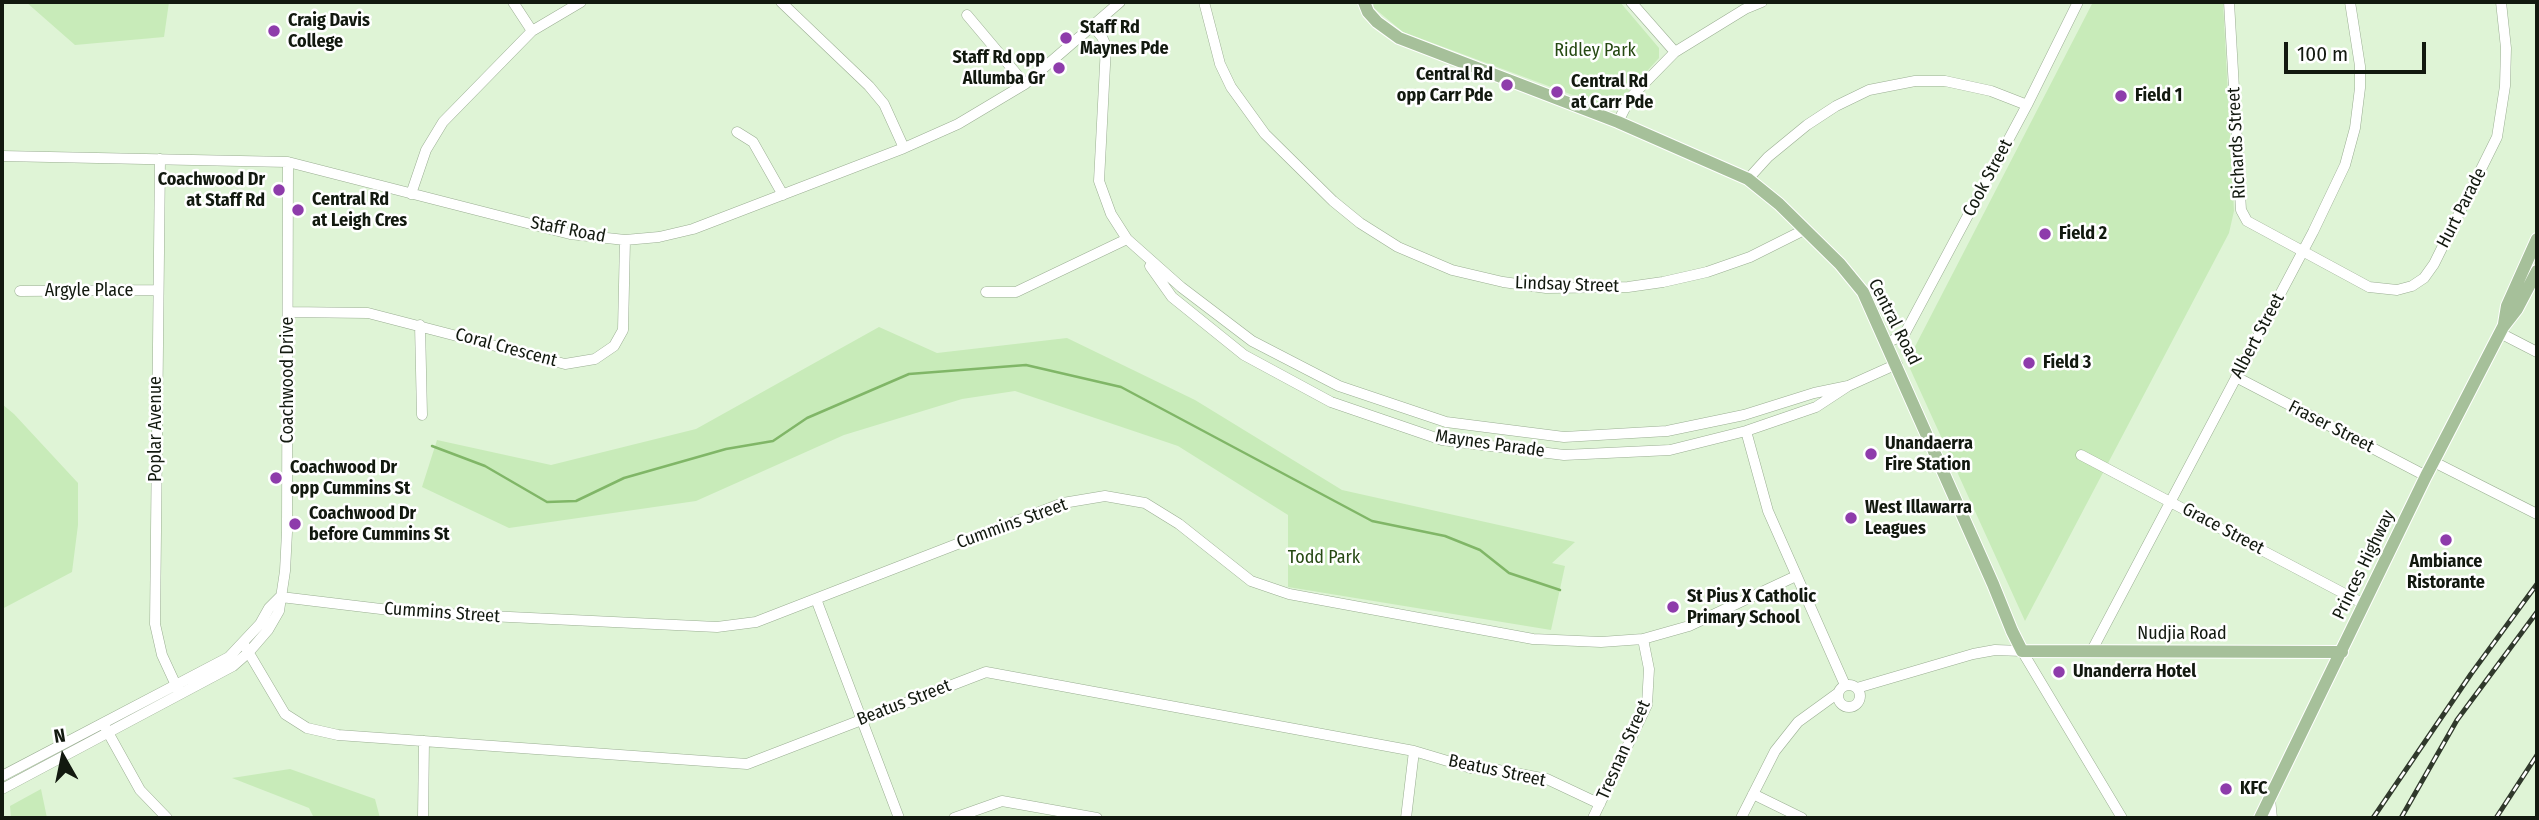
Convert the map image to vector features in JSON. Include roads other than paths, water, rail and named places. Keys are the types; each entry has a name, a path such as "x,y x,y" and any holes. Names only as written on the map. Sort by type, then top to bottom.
{"main road":[{"name":"Central Road","path":"1364,2 1377,22 1399,38 1618,121 1748,179 1770,196 1840,264 1863,292 2022,651"},
{"name":"Princes Highway","path":"2501,330 2507,306 2537,239"},
{"name":"Princes Highway","path":"2260,818 2426,476 2501,330 2517,309 2537,271"},
{"name":"Nudjia Road","path":"2022,651 2342,652"}],"street":[{"path":"513,2 532,32"},
{"path":"411,194 426,150 443,122 532,32 581,2"},
{"path":"781,2 884,104 904,148"},
{"name":"Staff Road","path":"2,156 288,162 570,234 625,240 659,237 693,229 783,195 904,148 969,118 1025,83 1118,2"},
{"name":"Lindsay Street","path":"1205,2 1212,35 1231,87 1265,134 1333,201 1360,223 1398,247 1452,270 1503,282 1546,288 1628,287 1707,272 1750,257 1804,230"},
{"path":"1632,2 1675,52"},
{"path":"1618,121 1630,98 1675,52 1745,9 1762,2"},
{"name":"Cook Street","path":"1886,343 1905,335 2027,105 2078,2"},
{"name":"Richards Street","path":"2229,2 2241,209 2246,221 2301,252"},
{"name":"Albert Street","path":"2091,652 2345,164 2355,128 2360,66 2350,2"},
{"name":"Hurt Parade","path":"2301,252 2369,287 2382,290 2412,286 2424,278 2434,264 2497,137 2505,86 2506,48 2501,2"},
{"path":"967,15 1025,83"},
{"name":"Maynes Parade","path":"1093,26 1106,46 1099,181 1111,214 1127,239 1252,341 1339,386 1446,422 1564,437 1667,431 1744,415 1814,393 1848,386"},
{"path":"1748,179 1768,157 1807,124 1869,90 1915,81 1945,81 1991,91 2027,105"},
{"path":"737,132 753,142 783,195"},
{"name":"Poplar Avenue","path":"160,159 155,624 157,640 178,689"},
{"name":"Coachwood Drive","path":"2,789 105,728 178,689 233,666 246,648 268,630 279,611 287,532 288,162"},
{"path":"986,292 1016,292 1127,239"},
{"name":"Coral Crescent","path":"288,312 368,313 565,364 595,359 614,346 623,330 625,240"},
{"name":"Maynes Parade","path":"1139,251 1172,297 1244,355 1331,402 1442,440 1564,455 1670,450 1746,431 1816,407 1848,386 1896,364"},
{"name":"Argyle Place","path":"20,291 157,290"},
{"path":"420,325 422,415"},
{"path":"2501,330 2537,352"},
{"name":"Fraser Street","path":"2236,377 2426,476"},
{"path":"1746,431 1768,511 1841,694 1852,706 1859,701 1858,691"},
{"name":"Grace Street","path":"2081,455 2364,604"},
{"path":"2434,462 2537,514"},
{"name":"Cummins Street","path":"281,597 406,612 717,627 756,622 1063,503 1105,496 1145,503 1179,524 1251,580 1289,594 1533,639 1601,642 1643,639 1689,626 1796,576"},
{"path":"816,599 899,818"},
{"name":"Tresnan Street","path":"1593,818 1647,705 1649,669 1643,639"},
{"name":"Beatus Street","path":"246,648 276,701 295,722 322,732 747,765 986,672 1413,751 1471,768 1546,779 1600,804"},
{"path":"1741,818 1775,751 1798,722 1841,694 1858,691 1926,666 1973,654 2000,650 2022,651"},
{"name":"Central Road","path":"2022,651 2122,818"},
{"path":"105,728 140,790 167,818"},
{"name":"Coachwood Drive","path":"2,776 105,728"},
{"path":"423,818 424,741"},
{"path":"1406,818 1413,751"},
{"path":"1753,794 1802,818"},
{"path":"2269,799 2272,818"},
{"path":"954,818 1002,801 1097,818"}],"waterway":[{"path":"432,446 485,466 547,502 576,501 624,478 726,449 773,441 807,418 909,374 1026,365 1121,387 1372,521 1445,536 1480,550 1509,573 1560,590"}],"railway":[{"path":"2373,818 2471,674 2537,584"},
{"path":"2401,818 2457,720 2537,612"},
{"path":"2496,818 2537,755"}],"place":[{"name":"Craig Davis College","path":"274,31"},
{"name":"Staff Rd Maynes Pde","path":"1066,38"},
{"name":"Staff Rd opp Allumba Gr","path":"1059,68"},
{"name":"Central Rd opp Carr Pde","path":"1507,85"},
{"name":"Central Rd at Carr Pde","path":"1557,92"},
{"name":"Field 1","path":"2121,96"},
{"name":"Coachwood Dr at Staff Rd","path":"279,190"},
{"name":"Central Rd at Leigh Cres","path":"298,210"},
{"name":"Field 2","path":"2045,234"},
{"name":"Field 3","path":"2029,363"},
{"name":"Unandaerra Fire Station","path":"1871,454"},
{"name":"Coachwood Dr opp Cummins St","path":"276,478"},
{"name":"West Illawarra Leagues","path":"1851,518"},
{"name":"Coachwood Dr before Cummins St","path":"295,524"},
{"name":"Ambiance Ristorante","path":"2446,540"},
{"name":"St Pius X Catholic Primary School","path":"1673,607"},
{"name":"Unanderra Hotel","path":"2059,672"},
{"name":"KFC","path":"2226,789"}],"park label":[{"name":"Ridley Park","path":"1595,51"},
{"name":"Todd Park","path":"1324,558"}]}
